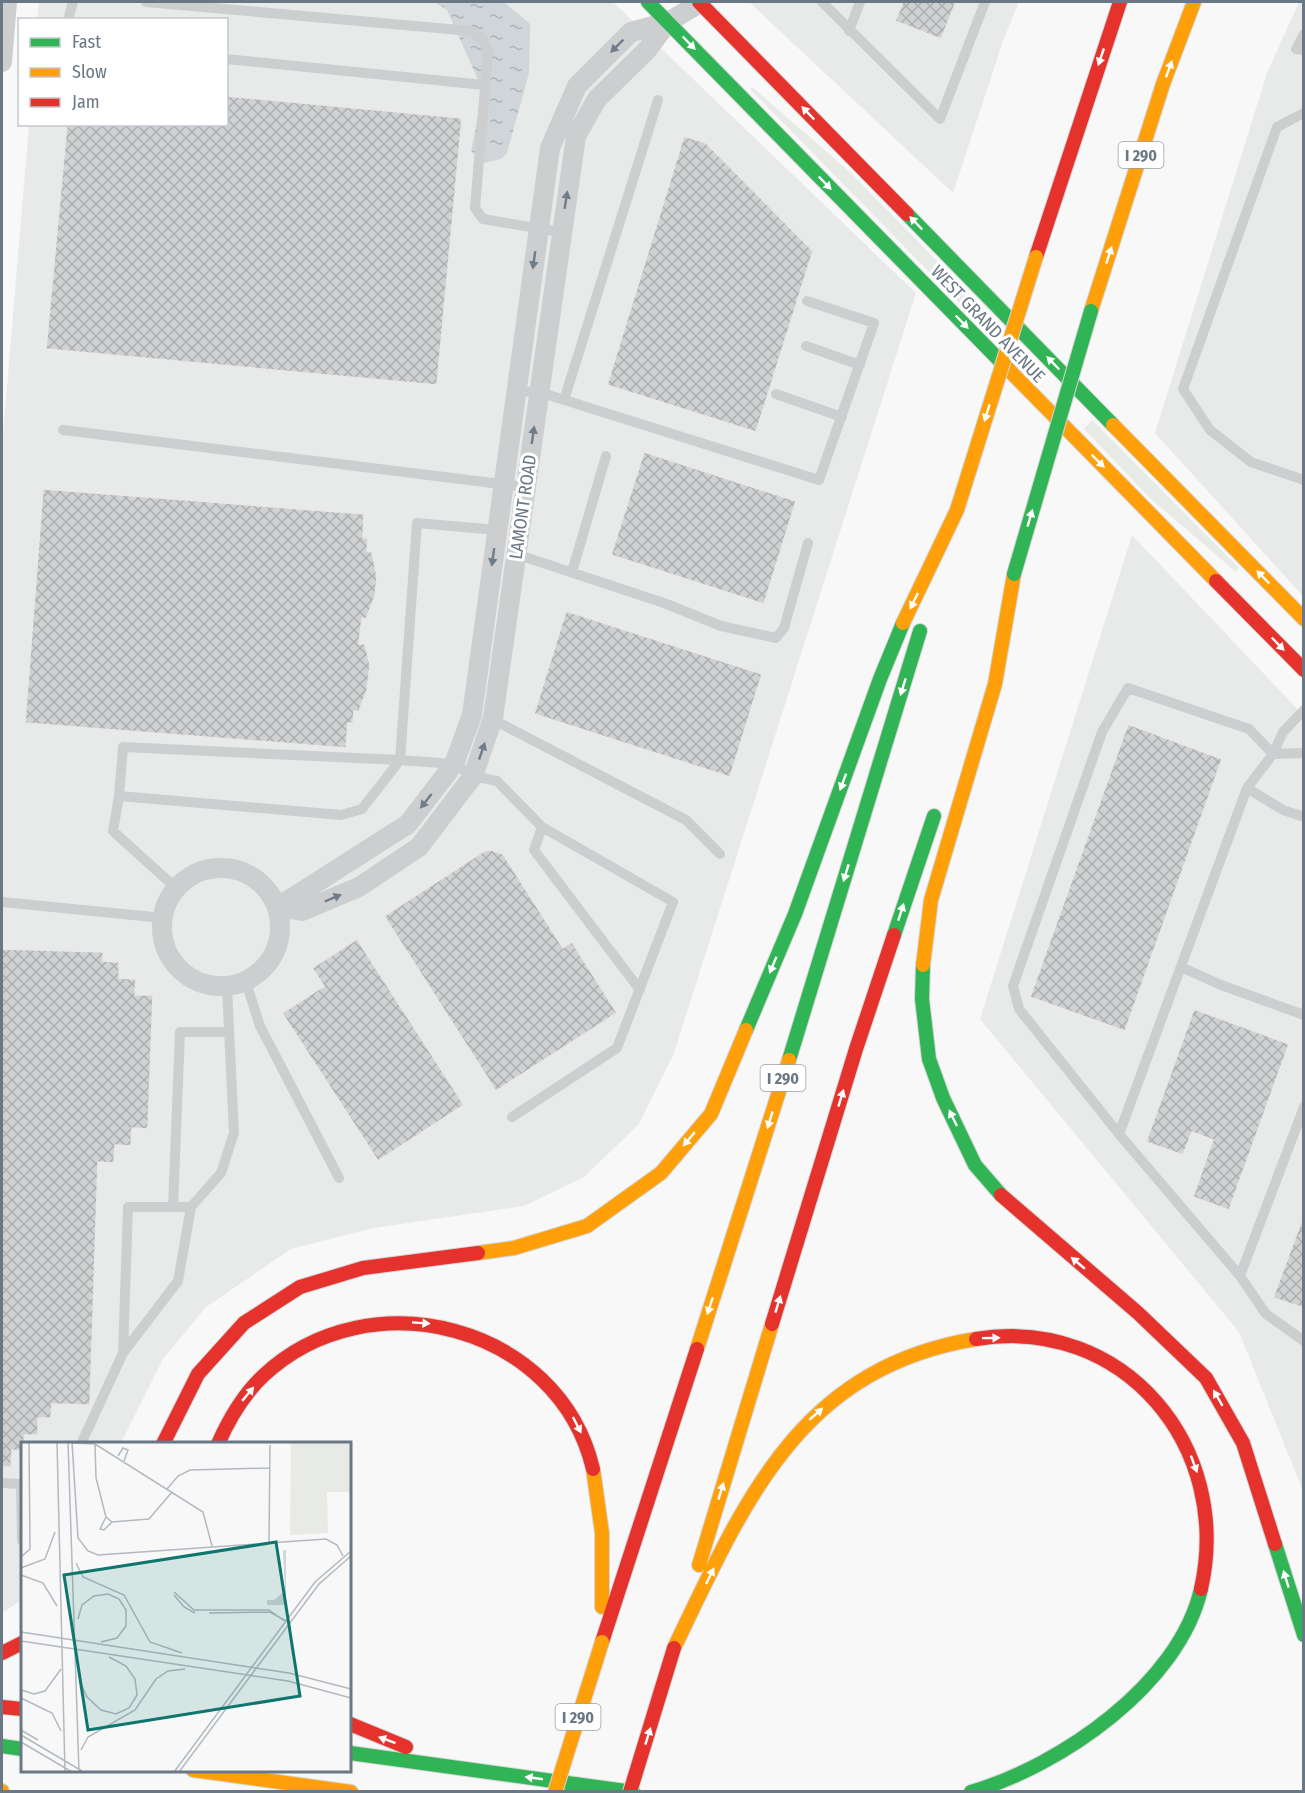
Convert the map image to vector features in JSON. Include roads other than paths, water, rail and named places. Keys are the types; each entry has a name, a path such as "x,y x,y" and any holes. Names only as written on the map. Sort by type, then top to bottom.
{"main road":[{"name":"WEST GRAND AVENUE","path":"648,2 1304,670"},
{"name":"WEST GRAND AVENUE","path":"700,2 1304,619"},
{"name":"I 290","path":"555,1791 769,1126 1036,257 1120,2"},
{"name":"I 290","path":"984,664 1014,574 1091,310 1163,84 1194,2"},
{"path":"164,1442 198,1374 244,1323 300,1287 363,1268 514,1248 587,1226 661,1173 711,1114 795,914 880,679 957,510"},
{"path":"1014,574 995,684 931,900 923,949 922,999 929,1059 943,1098 975,1165 994,1187 1038,1230 1138,1314 1206,1378 1243,1443 1304,1635"},
{"path":"351,1753 632,1791 856,1049 939,800"},
{"path":"218,1442 228,1420 247,1394 272,1368 322,1337 371,1324 402,1322 435,1324 472,1334 502,1347 533,1370 553,1390 571,1414 583,1438 599,1487 603,1559 602,1642"},
{"path":"675,1648 726,1545 761,1482 784,1449 808,1422 864,1378 899,1360 926,1350 982,1338 1045,1340 1106,1360 1139,1384 1163,1408 1192,1456 1201,1484 1209,1546 1197,1602 1163,1664 1109,1720 1071,1746 1037,1765 1011,1778 971,1791"},
{"path":"2,1653 21,1644"},
{"path":"2,1707 21,1709"},
{"path":"351,1724 461,1768"},
{"path":"2,1746 21,1749"},
{"path":"208,1772 351,1791"}],"street":[{"path":"2,57 7,2"},
{"name":"LAMONT ROAD","path":"278,907 303,911 352,877 408,824 454,764 472,715 550,148 577,86 631,32 668,22 700,2"},
{"name":"LAMONT ROAD","path":"352,877 419,847 473,776 493,718 540,392 560,232 576,136 597,99 647,50 668,22"},
{"path":"212,868 232,868 252,876 268,889 278,907 281,924 280,942 273,958 261,972 246,982 227,987 208,986 192,979 178,968 168,953 162,936 167,902 176,888 192,875 212,868"}],"lane":[{"path":"69,18 73,2"},
{"path":"146,2 471,31 483,40 488,52 475,208 483,219 560,232"},
{"path":"822,2 940,119 985,2"},
{"path":"849,31 860,2"},
{"path":"1304,34 1296,49 1304,50"},
{"path":"228,59 484,85"},
{"path":"564,400 658,100"},
{"path":"1304,113 1277,127 1183,389 1210,430 1251,462 1304,480"},
{"path":"516,391 540,392 819,480 874,323 807,301"},
{"path":"806,346 860,365"},
{"path":"776,394 842,417"},
{"path":"63,430 525,487"},
{"path":"572,572 606,456"},
{"path":"119,796 341,815 362,809 400,760 417,523 497,530"},
{"path":"516,554 664,603 721,626 776,638 784,628 808,543"},
{"path":"1304,753 1273,754 1249,729 1128,688 1102,732 1013,986 1019,1009 1119,1134 1240,1276 1266,1314 1304,1341"},
{"path":"1119,1134 1247,788 1273,754 1283,732 1304,710"},
{"path":"472,715 493,718 686,820 720,854"},
{"path":"176,888 113,831 119,796 123,747 454,764 473,776 497,781 542,827 673,902 617,1048 512,1117"},
{"path":"1247,788 1283,810 1304,817"},
{"path":"542,827 534,850 640,990"},
{"path":"2,902 163,918"},
{"path":"1181,967 1221,986 1304,1016"},
{"path":"246,982 260,1026 339,1178"},
{"path":"81,1442 123,1353 178,1281 191,1207 221,1173 234,1133 227,987"},
{"path":"172,1207 180,1032 229,1032"},
{"path":"1240,1276 1304,1107"},
{"path":"123,1353 128,1208 191,1207"},
{"path":"2,1483 21,1484"}],"water":[{"path":"434,2 504,2 530,24 529,73 507,153 501,159 484,163 471,151 483,91 447,10"}]}
